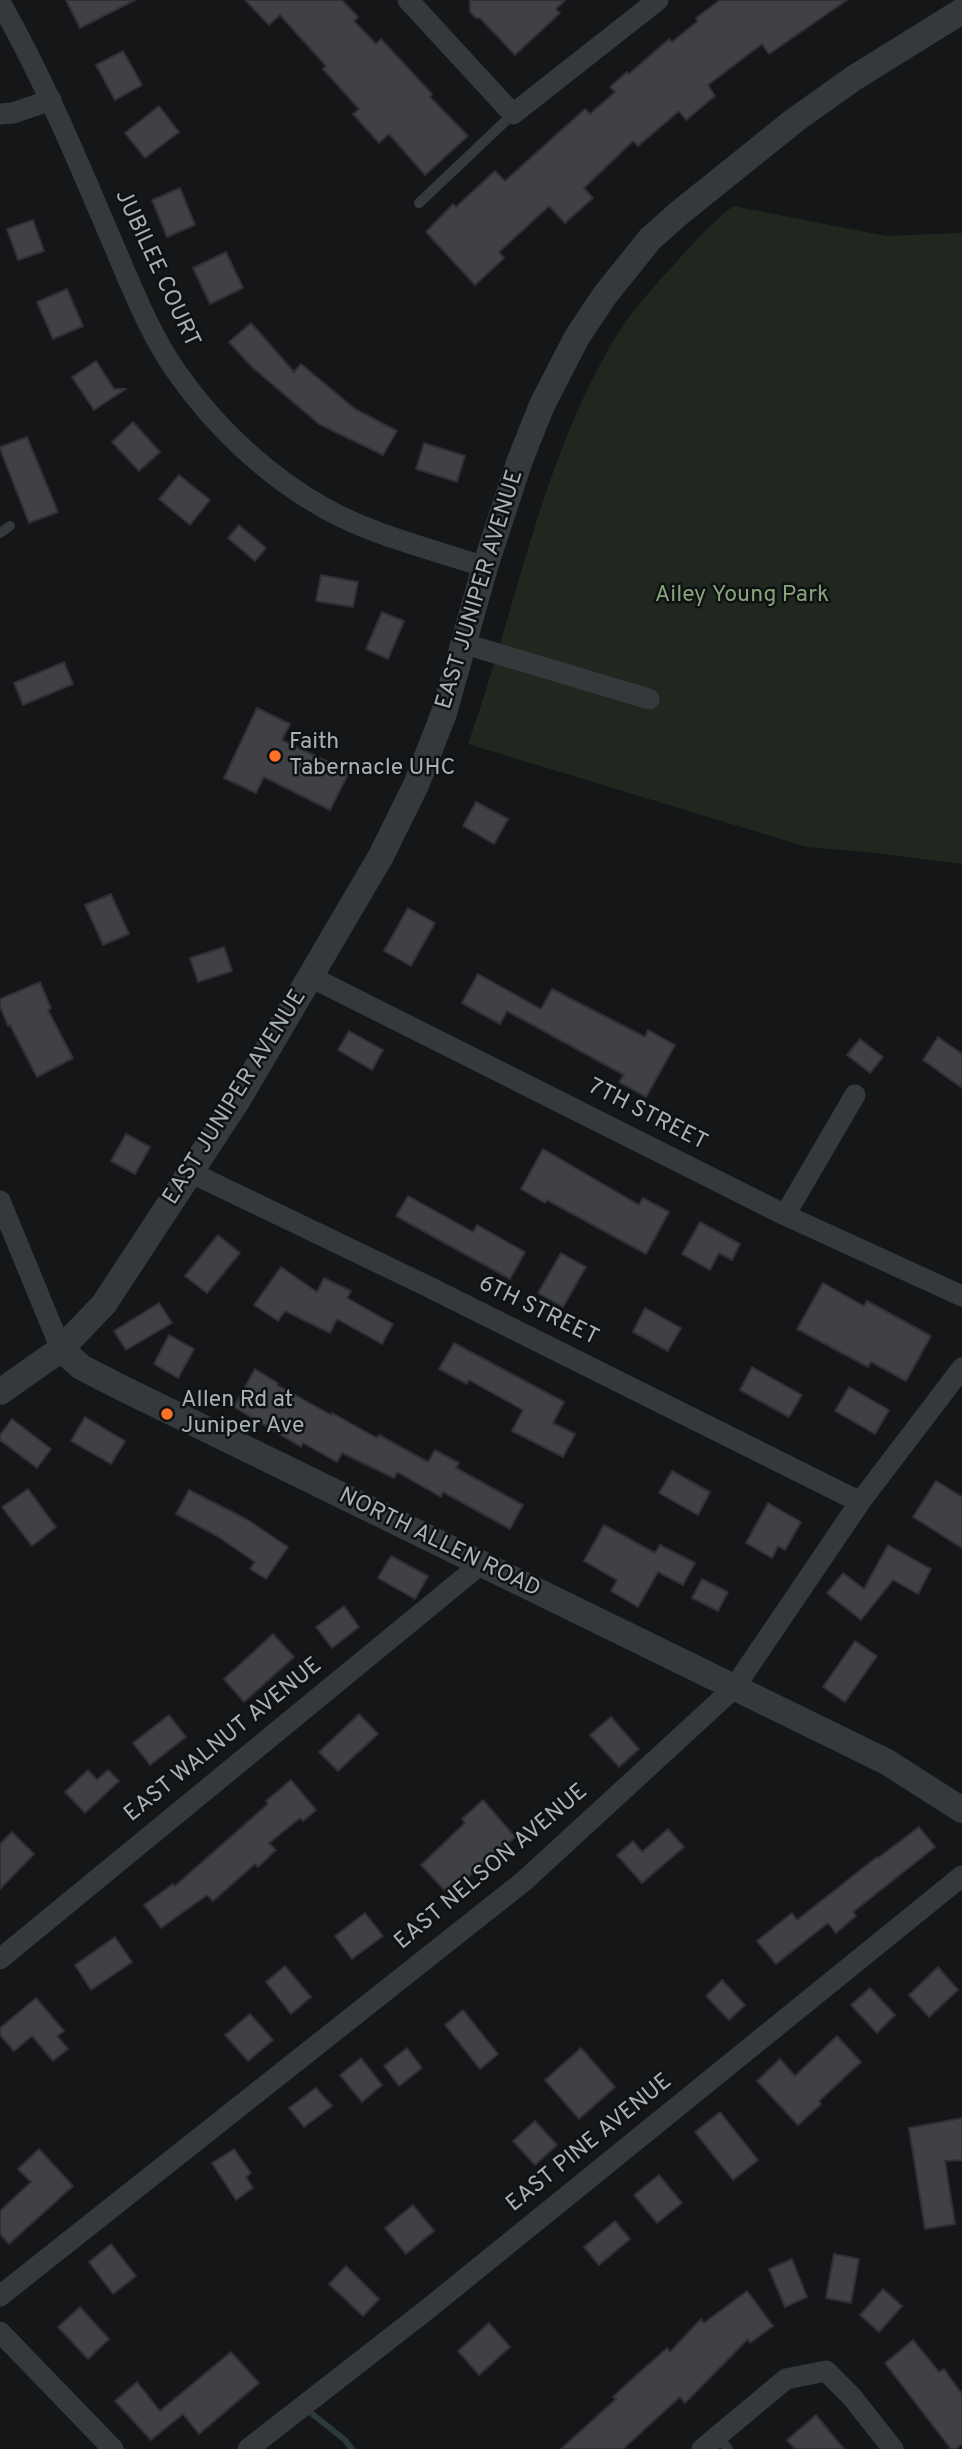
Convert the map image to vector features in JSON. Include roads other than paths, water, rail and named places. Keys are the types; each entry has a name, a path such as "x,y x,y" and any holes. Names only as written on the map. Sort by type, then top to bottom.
{"street":[{"path":"408,0 513,114 658,0"},
{"name":"JUBILEE COURT","path":"0,2 51,100 143,313 176,372 218,423 261,464 297,492 326,509 374,531 485,567"},
{"name":"EAST JUNIPER AVENUE","path":"0,1392 61,1349 104,1304 192,1173 381,856 416,785 444,713 485,567 520,460 542,405 577,337 630,262 650,239 678,214 795,120 854,78 962,11"},
{"path":"0,114 13,113 51,100"},
{"path":"465,644 649,699"},
{"name":"7TH STREET","path":"311,977 785,1215 962,1296"},
{"path":"785,1215 855,1095"},
{"name":"6TH STREET","path":"192,1173 427,1286 860,1502"},
{"name":"NORTH ALLEN ROAD","path":"0,1201 61,1349 81,1367 887,1762 962,1810"},
{"name":"EAST NELSON AVENUE","path":"0,2296 524,1881 734,1688 860,1502 962,1368"},
{"name":"EAST WALNUT AVENUE","path":"0,1959 481,1564"},
{"name":"EAST PINE AVENUE","path":"248,2449 440,2299 962,1876"},
{"path":"0,2332 113,2449"},
{"path":"716,2445 786,2379 826,2371 852,2397 893,2449"}],"lane":[{"path":"419,204 513,114"},
{"path":"0,533 10,526"}],"waterway":[{"path":"306,2409 345,2440 352,2449"}],"place":[{"name":"Faith Tabernacle UHC","path":"275,756"},
{"name":"Allen Rd at Juniper Ave","path":"167,1414"}],"park label":[{"name":"Ailey Young Park","path":"742,596"}]}
